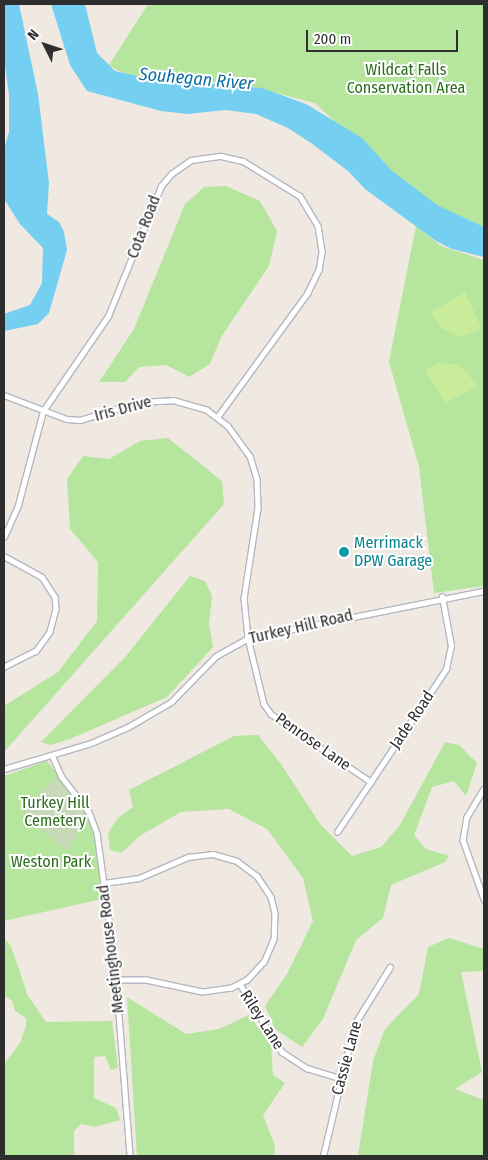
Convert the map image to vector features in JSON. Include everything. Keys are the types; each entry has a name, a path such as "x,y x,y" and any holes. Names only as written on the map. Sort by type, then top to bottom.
{"street":[{"name":"Cota Road","path":"4,537 18,506 43,411 115,303 161,186 171,174 191,160 221,156 242,162 300,196 318,226 322,252 319,270 308,293 218,417"},
{"name":"Iris Drive","path":"4,395 43,411 80,420 138,402 162,400 190,404 218,417 244,446 257,479 258,508 244,598 248,638"},
{"path":"4,556 42,577 55,597 56,608 50,632 36,651 4,667"},
{"name":"Turkey Hill Road","path":"4,770 117,732 152,714 184,690 216,656 248,638 442,597 484,590"},
{"name":"Jade Road","path":"338,832 450,658 451,640 442,597"},
{"name":"Penrose Lane","path":"248,638 264,704 271,714 371,782"},
{"name":"Meetinghouse Road","path":"52,754 62,777 86,807 94,822 116,980 130,1156"},
{"path":"484,789 467,817 463,840 484,899"},
{"path":"104,883 139,878 196,854 229,858 251,870 271,897 276,930 264,962 240,984 222,991 202,992 146,980 116,980"},
{"name":"Cassie Lane","path":"323,1156 340,1078 356,1020 390,967"},
{"name":"Riley Lane","path":"240,984 282,1052 307,1068 340,1078"}],"green space":[{"name":"Wildcat Falls Conservation Area","path":"148,4 484,4 484,227 435,205 389,172 315,103 237,83 143,80 109,65"},
{"path":"226,186 260,201 277,231 269,266 221,337 210,364 189,377 166,365 139,367 125,382 99,382 134,329 185,204 204,187"},
{"path":"416,226 441,246 484,260 484,586 434,593 419,467 389,362"},
{"path":"465,292 482,329 460,337 441,328 431,312"},
{"path":"440,363 455,364 467,372 477,387 445,403 425,370"},
{"path":"168,438 222,481 224,504 4,752 4,706 58,672 97,621 98,562 70,529 67,479 83,456 109,459 140,441"},
{"path":"190,576 205,581 212,596 209,624 213,647 167,697 70,739 50,745 41,742 126,656"},
{"path":"258,735 281,764 320,824 352,856 381,847 400,825 445,742 459,745 477,763 466,796 454,781 432,787 414,835 426,849 449,856 445,862 391,885 383,918 356,940 323,1019 302,1047 275,1029 265,1006 287,974 313,921 303,878 267,829 229,809 181,812 141,835 121,853 110,850 108,833 118,818 133,807 129,790 234,736"},
{"name":"Weston Park","path":"47,761 87,813 95,834 102,899 4,921 4,776"},
{"name":"Turkey Hill Cemetery","path":"55,777 89,817 67,851 22,815"},
{"path":"4,938 11,946 28,996 46,1022 112,1021 118,1068 111,1070 105,1056 94,1057 94,1098 116,1108 120,1120 95,1127 81,1124 74,1131 74,1156 4,1156 4,1064 20,1043 26,1026 26,1018 15,1011 12,1001 4,995"},
{"path":"449,938 484,949 484,971 461,972 482,1072 455,1089 484,1100 484,1156 358,1156 373,1061 385,1029 419,994 428,947"},
{"path":"127,997 186,1034 219,1029 249,1015 271,1045 273,1075 285,1083 263,1115 275,1146 274,1156 137,1156"}],"water":[{"path":"4,4 19,4 38,94 49,183 47,214 59,222 64,232 67,250 49,313 38,324 4,331 4,314 30,305 42,283 43,248 20,224 4,199 4,149 9,132 9,95 4,58"},
{"path":"51,4 85,4 97,53 115,71 169,83 204,83 262,88 306,104 362,138 391,170 437,205 484,227 484,257 452,249 436,241 365,189 348,171 311,143 288,128 256,114 226,110 187,114 161,111 87,91 70,65"}],"place":[{"name":"Merrimack DPW Garage","path":"344,552"}],"water label":[{"name":"Souhegan River","path":"196,79"}]}
